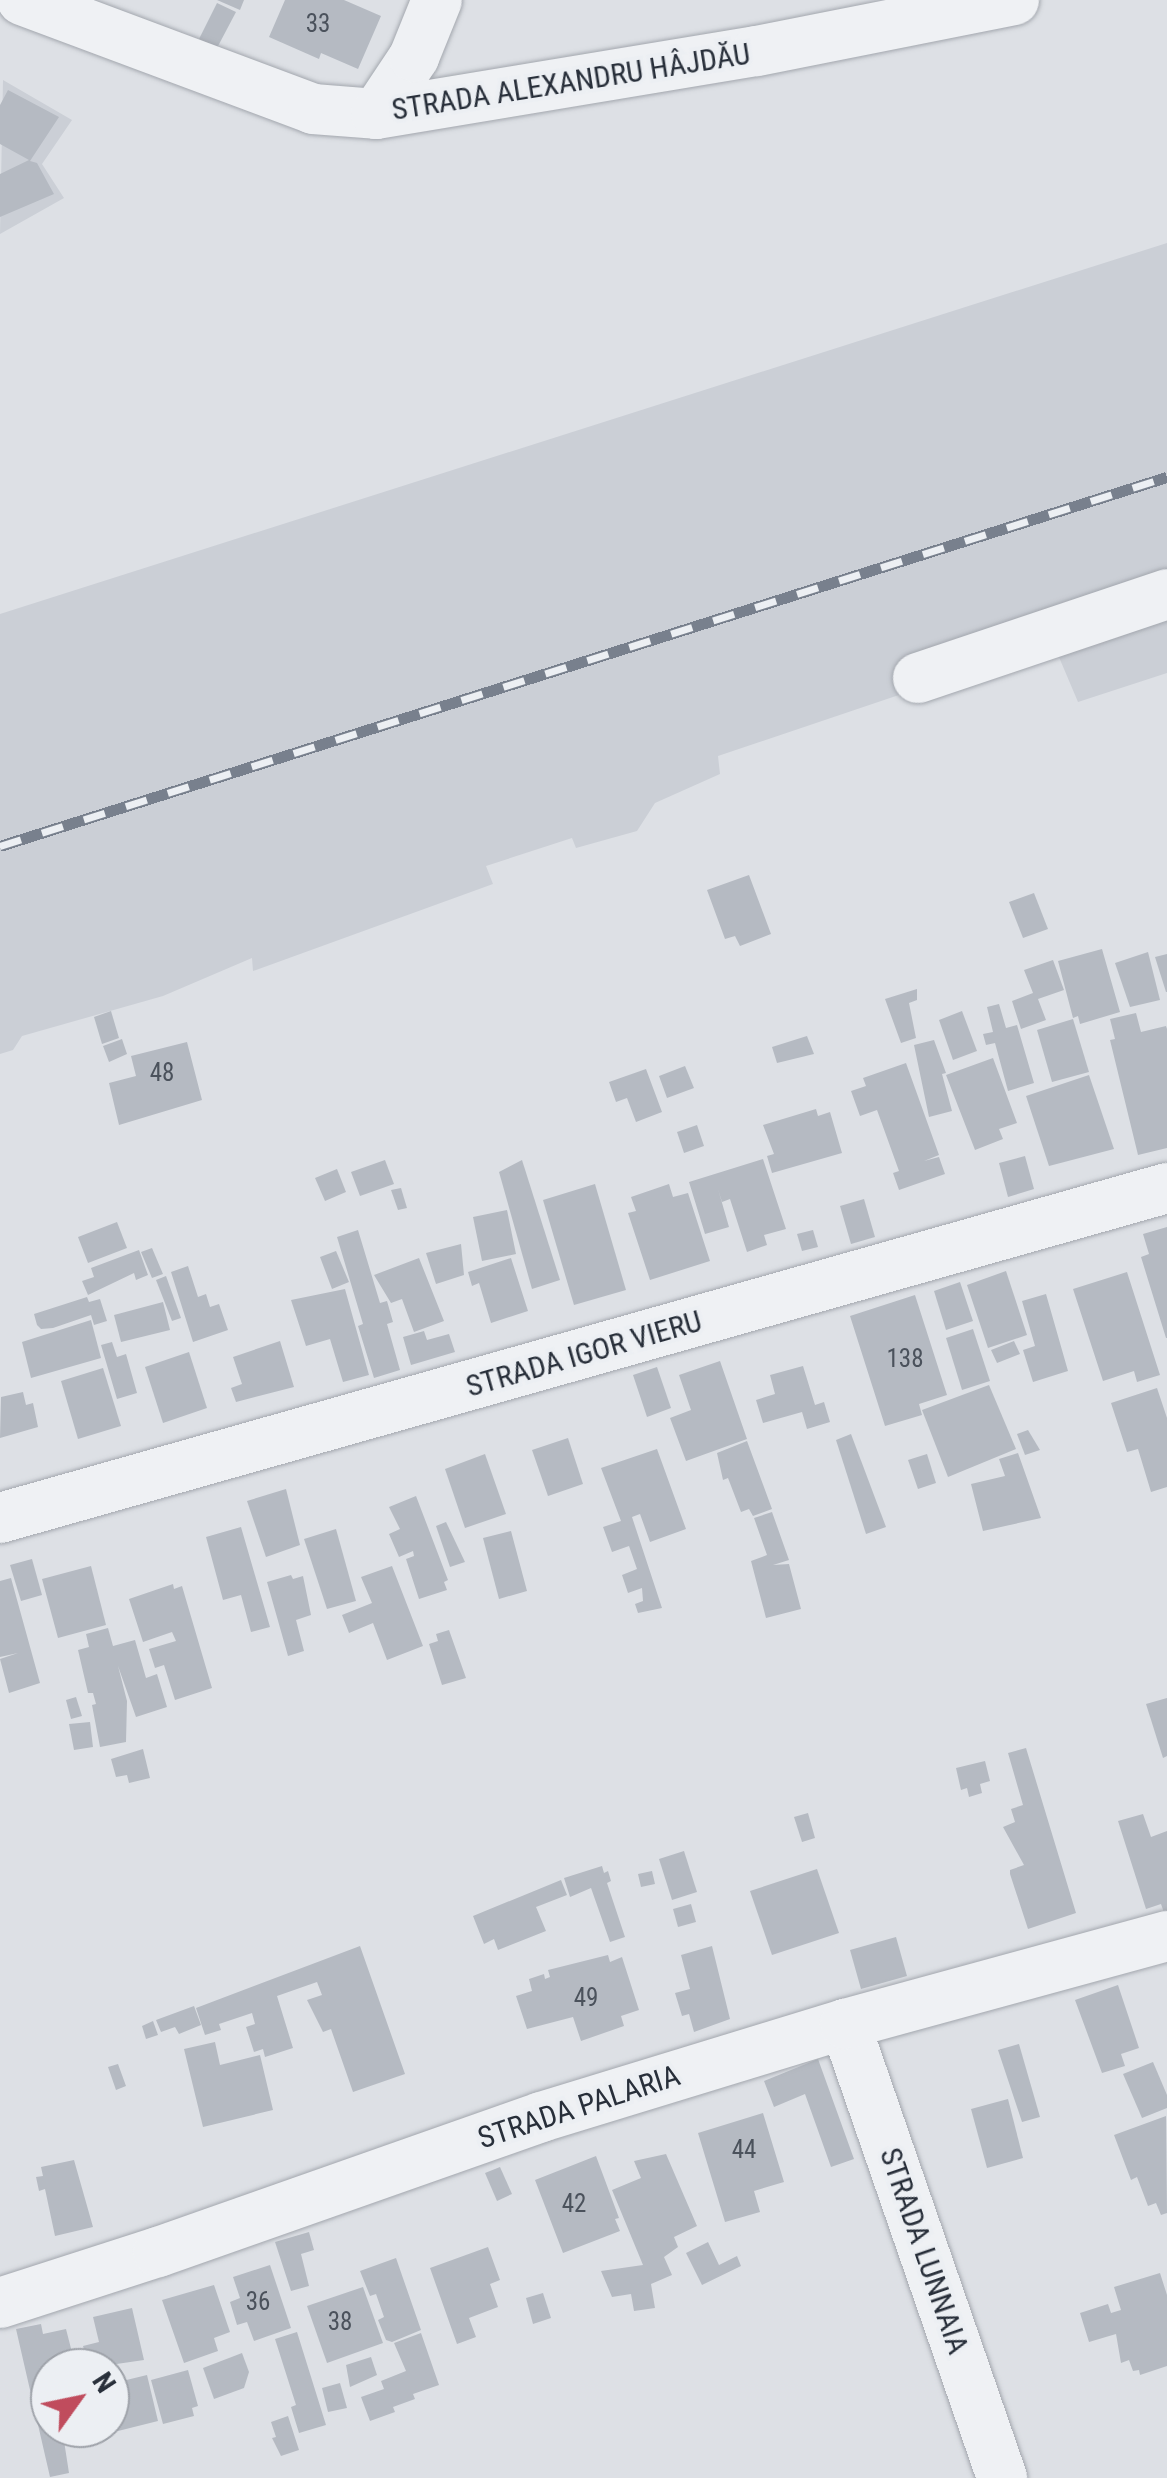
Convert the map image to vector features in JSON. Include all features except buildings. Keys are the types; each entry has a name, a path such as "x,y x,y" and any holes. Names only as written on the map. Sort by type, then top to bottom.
{"street":[{"path":"376,114 414,57 437,0"},
{"name":"STRADA ALEXANDRU HÂJDĂU","path":"32,2 312,110 376,114 456,104 862,16 1014,0"},
{"path":"918,678 1167,594"},
{"name":"STRADA IGOR VIERU","path":"0,1518 1167,1188"},
{"name":"STRADA PALARIA","path":"0,2303 176,2246 540,2117 845,2024 1167,1936"},
{"name":"STRADA LUNNAIA","path":"845,2024 1002,2478"}],"shaded area":[{"path":"3,80 72,120 42,164 64,198 0,234"},
{"path":"1167,243 1167,673 1078,702 1053,643 718,756 720,774 655,803 637,831 576,848 572,838 486,866 493,884 253,971 252,958 163,996 22,1036 13,1050 0,1054 0,614"}],"railway":[{"path":"0,846 1167,477"}]}
